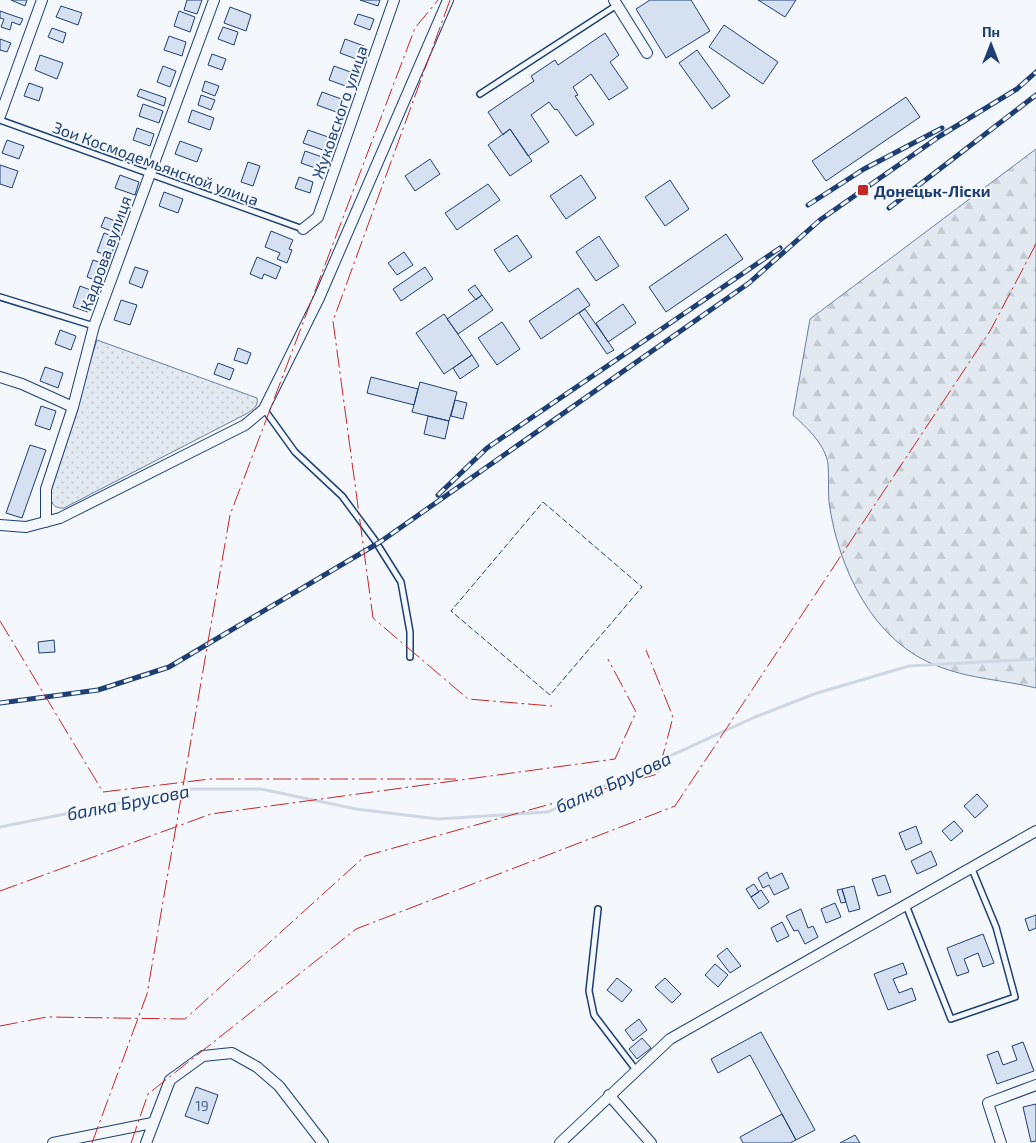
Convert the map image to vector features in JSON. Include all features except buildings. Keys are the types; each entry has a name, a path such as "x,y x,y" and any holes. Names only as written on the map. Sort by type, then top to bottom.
{"street":[{"path":"0,116 42,0"},
{"name":"Кадрова вулиця","path":"46,522 46,489 73,407 94,326 214,0"},
{"name":"Жуковского улица","path":"303,229 318,217 394,0"},
{"path":"0,525 26,527 60,518 245,425 264,409 319,298 448,0"},
{"path":"616,2 647,53"},
{"path":"0,377 22,384 73,407"},
{"path":"560,1143 609,1094 670,1038 972,869 1036,831"},
{"path":"146,1143 152,1123 170,1080 202,1056 232,1053 257,1067 279,1086 323,1143"},
{"path":"1001,1143 988,1103 1036,1085"},
{"path":"609,1094 650,1143"},
{"path":"53,1143 77,1141 152,1123"}],"lane":[{"path":"480,94 616,2"},
{"name":"Зои Космодемьянской улица","path":"0,120 303,229"},
{"path":"0,296 94,326"},
{"path":"264,409 295,452 342,496 374,539 401,582 410,632 410,657"},
{"path":"906,905 951,1019 1016,997 996,927 972,869"},
{"path":"598,909 589,992 594,1015 636,1070"}],"green space":[{"path":"1036,149 1036,688 976,677 940,667 916,656 878,622 850,577 841,552 829,502 828,464 826,457 815,437 793,415 810,319"},
{"path":"97,340 257,398 257,404 244,415 64,508 56,507 51,499 50,487"}],"waterway":[{"name":"балка Брусова","path":"0,827 189,789 261,789 356,809 438,819 548,812 755,717 814,694 909,666 1036,659"}],"railway":[{"path":"0,703 98,690 169,667 380,542 749,283 820,220 940,136 1017,89 1036,72"},
{"path":"889,208 1036,95"},
{"path":"808,205 864,169 942,128"},
{"path":"438,495 487,448 780,248"}],"fence":[{"path":"543,502 642,587 550,695 451,611 543,502"}],"power":[{"path":"92,1143 147,994 230,515 415,28 438,0"},
{"path":"450,0 333,321 373,618 468,699 552,706"},
{"path":"131,1143 148,1094 356,929 675,806 990,331 1036,244"},
{"path":"0,621 103,792 210,779 456,779"},
{"path":"0,1026 47,1017 185,1019 365,856 658,774 673,717 646,650"},
{"path":"0,891 211,814 615,759 636,712 608,659"}],"place":[{"name":"Донецьк-Ліски","path":"863,190"}]}
